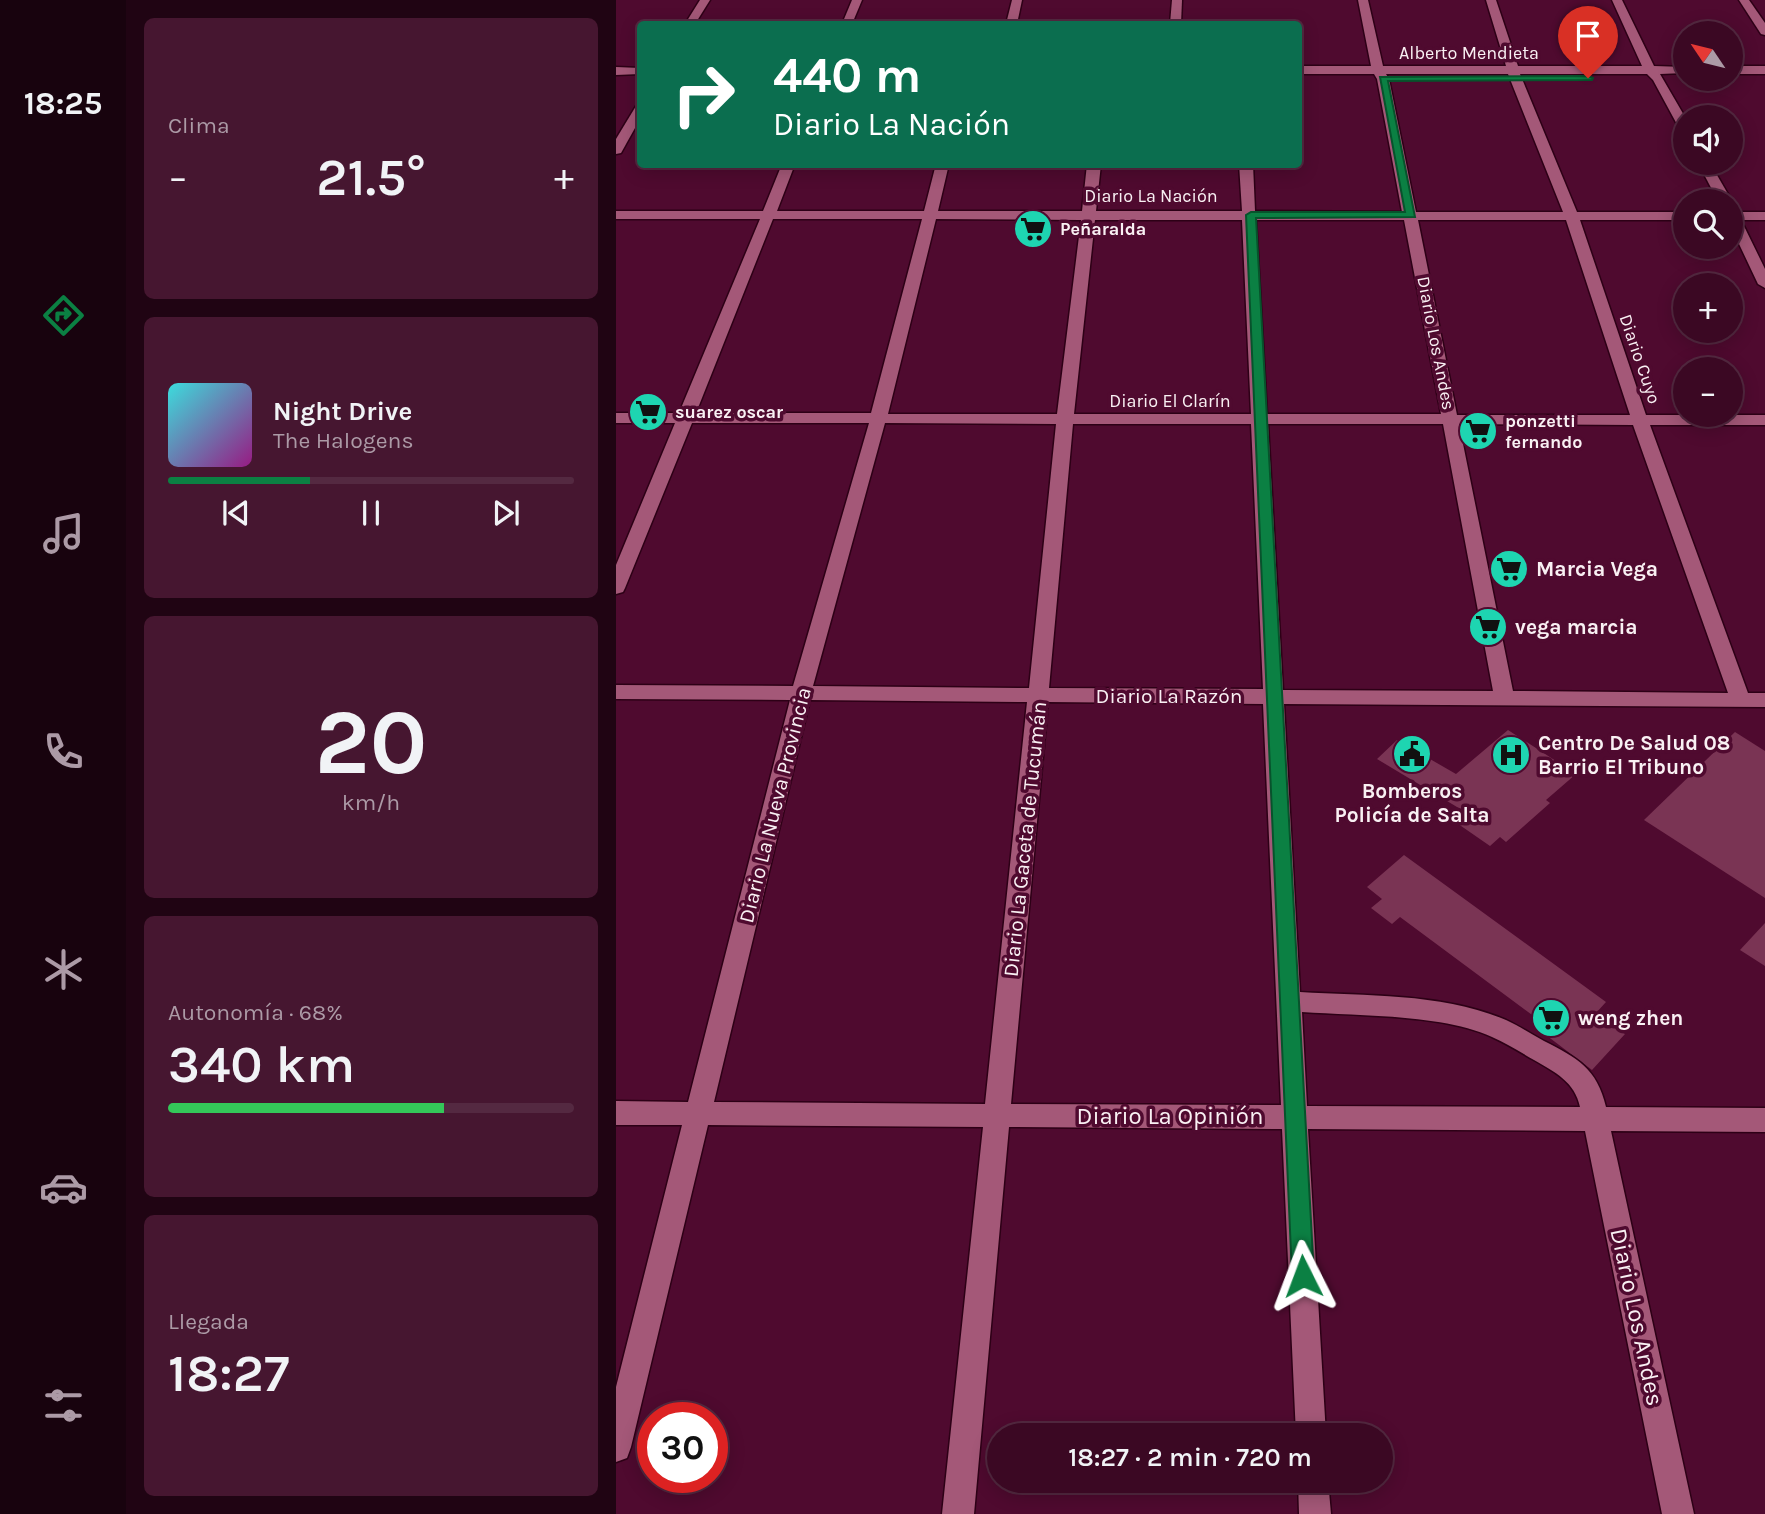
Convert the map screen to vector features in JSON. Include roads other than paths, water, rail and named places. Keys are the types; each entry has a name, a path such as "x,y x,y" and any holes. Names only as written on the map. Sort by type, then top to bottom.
{"street":[{"path":"692,21 705,0"},
{"path":"847,21 857,0"},
{"path":"1013,21 1017,0"},
{"path":"1176,21 1177,0"},
{"name":"Diario Los Andes","path":"1363,0 1411,215 1505,700"},
{"name":"Diario Cuyo","path":"1491,0 1516,74 1571,215 1640,420 1741,700"},
{"path":"1617,0 1673,107"},
{"path":"1744,0 1765,32"},
{"path":"1302,70 1381,75"},
{"path":"1743,70 1765,71"},
{"path":"616,71 637,71"},
{"name":"Alberto Mendieta","path":"1381,75 1654,74 1673,72"},
{"name":"Alberto Mendieta","path":"1654,74 1673,76"},
{"path":"1302,78 1381,75"},
{"path":"1743,79 1765,79"},
{"path":"616,150 637,114"},
{"path":"617,585 787,168"},
{"name":"Diario La Nueva Provincia","path":"616,1447 802,695 878,420 942,168"},
{"name":"Diario La Gaceta de Tucumán","path":"958,1514 1065,420 1094,168"},
{"path":"1246,168 1251,215 1310,1423"},
{"name":"Diario La Nación","path":"616,215 1673,216"},
{"path":"1743,215 1765,216"},
{"path":"1743,239 1765,284"},
{"name":"Diario El Clarín","path":"616,418 1765,420"},
{"name":"Diario La Razón","path":"616,692 1765,700"},
{"name":"Diario Los Andes","path":"1289,1001 1413,1010 1463,1017 1498,1028 1569,1067 1589,1089 1678,1514"},
{"name":"Diario La Opinión","path":"616,1113 1765,1120"},
{"path":"1314,1493 1315,1514"}],"place":[{"name":"Peñaralda","path":"1033,229"},
{"name":"suarez oscar","path":"648,412"},
{"name":"ponzetti fernando","path":"1478,431"},
{"name":"Marcia Vega","path":"1509,569"},
{"name":"vega marcia","path":"1488,627"},
{"name":"Bomberos Policía de Salta","path":"1412,754"},
{"name":"Centro De Salud 08 Barrio El Tribuno","path":"1511,755"},
{"name":"weng zhen","path":"1551,1018"}]}
